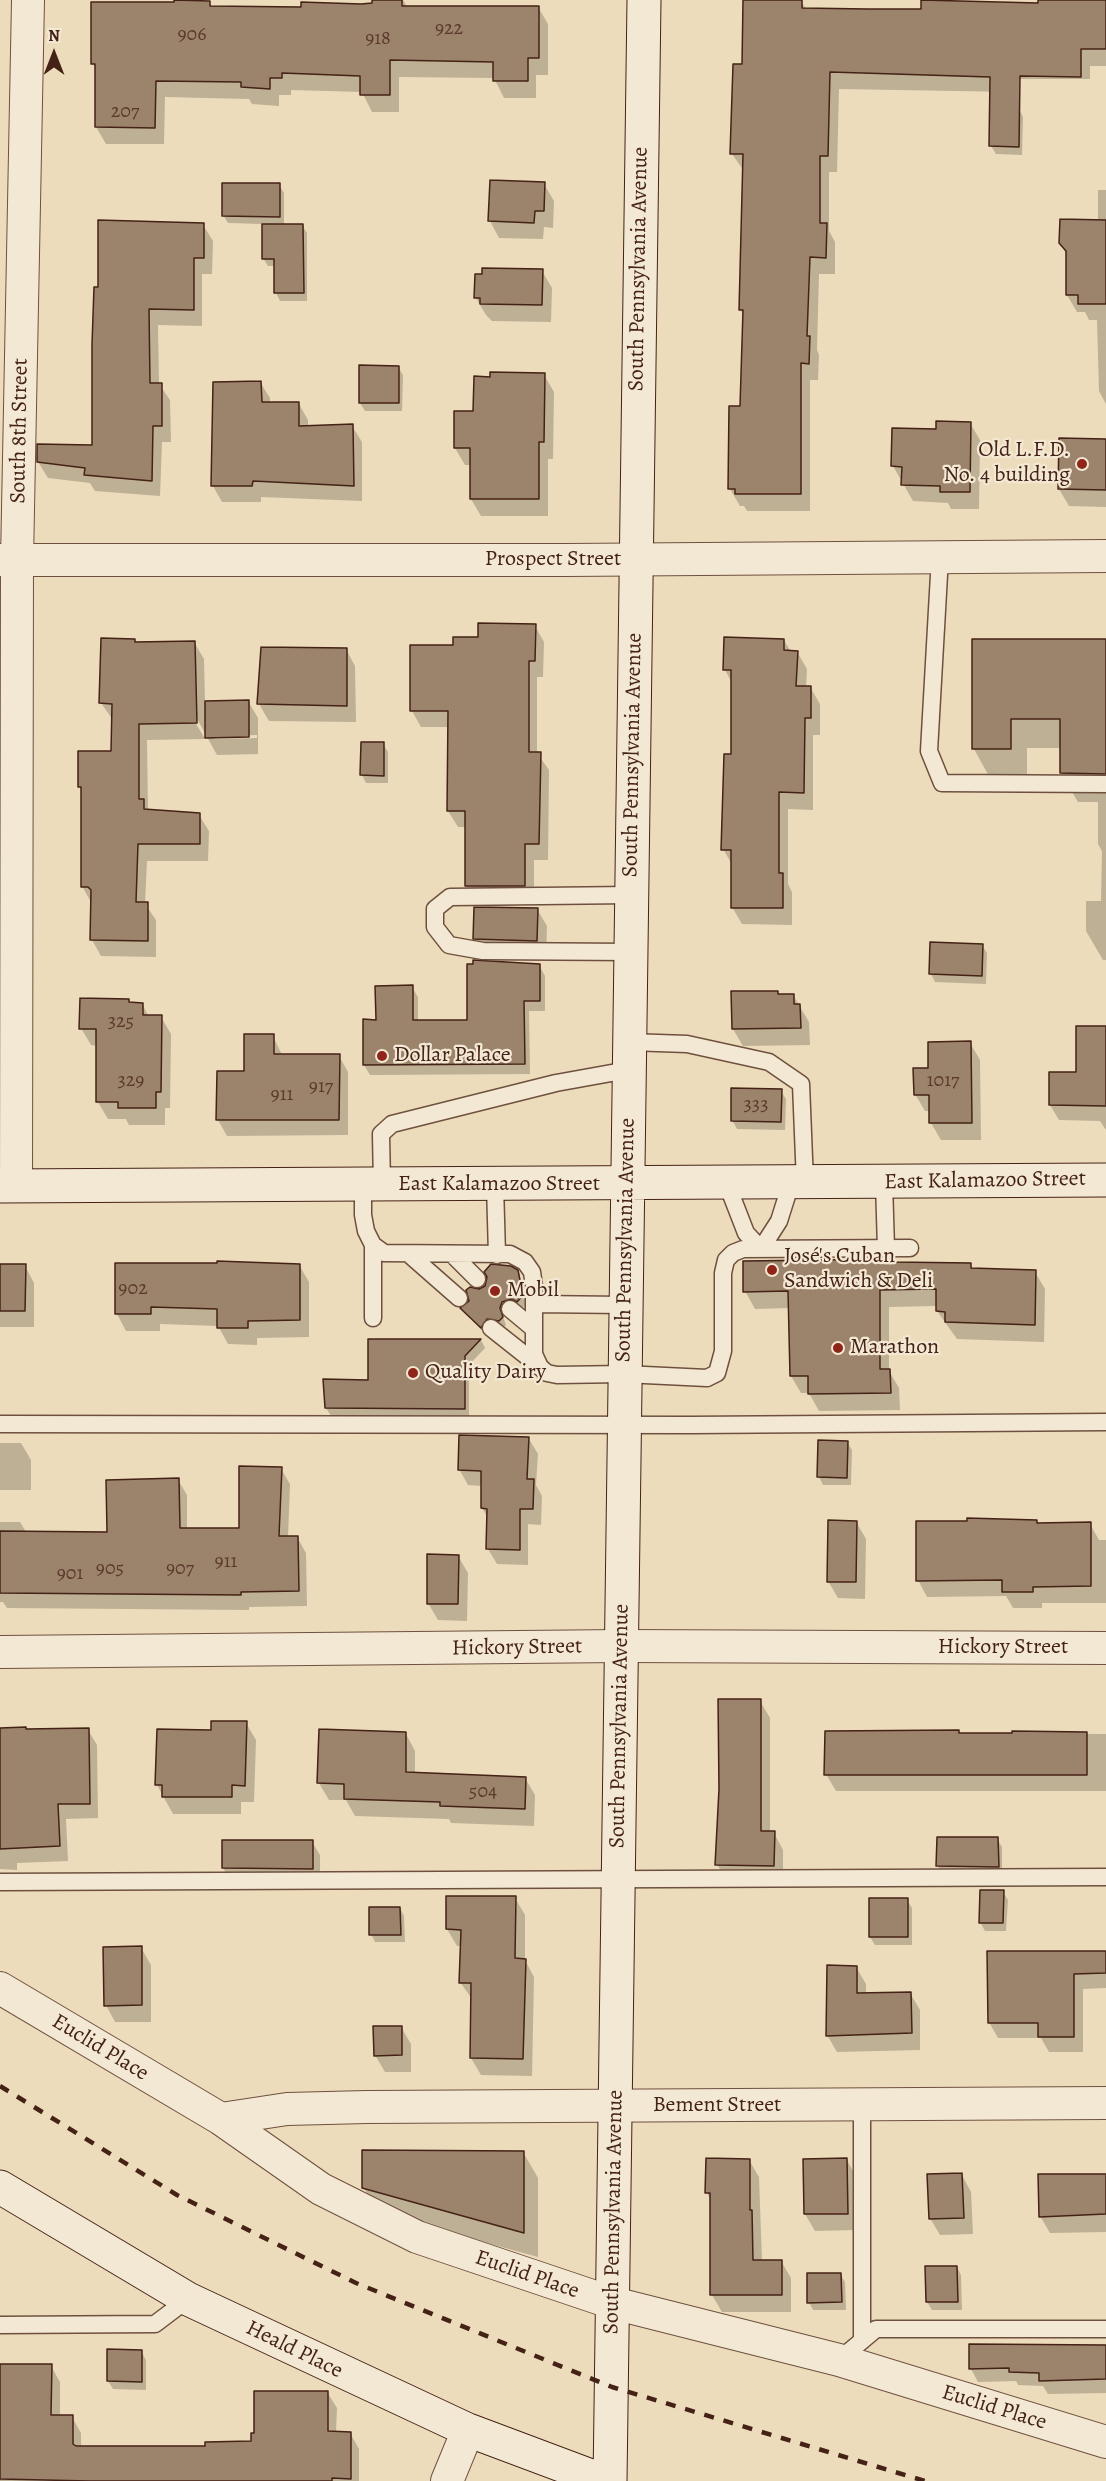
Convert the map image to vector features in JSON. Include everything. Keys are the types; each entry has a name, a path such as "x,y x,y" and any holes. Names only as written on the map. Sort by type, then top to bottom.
{"main road":[{"name":"South Pennsylvania Avenue","path":"610,2481 622,1646 624,1305 644,0"},
{"name":"East Kalamazoo Street","path":"8,1186 626,1185 1106,1180"},
{"name":"Heald Place","path":"0,2187 188,2299 468,2430 604,2481"}],"street":[{"name":"South 8th Street","path":"8,1186 9,560 28,0"},
{"name":"Prospect Street","path":"9,560 1106,556"},
{"name":"Hickory Street","path":"0,1652 622,1646 1106,1648"},
{"name":"Euclid Place","path":"0,1988 220,2119 321,2189 417,2237 612,2303 851,2351 1106,2442"},
{"name":"Bement Street","path":"220,2119 286,2109 1106,2103"},
{"path":"447,2481 468,2430"}],"lane":[{"path":"940,557 929,751 942,783 1106,784"},
{"path":"631,952 483,951 449,945 435,927 435,909 450,897 632,896"},
{"path":"374,1318 374,1245 363,1215 373,1185 381,1134 392,1125 556,1083 629,1056 687,1044 769,1062 801,1084 798,1183 779,1221 760,1249"},
{"path":"884,1182 886,1249"},
{"path":"727,1184 746,1233 760,1249"},
{"path":"495,1185 497,1255"},
{"path":"374,1245 384,1253 510,1254 525,1262 532,1272 535,1304 534,1354 540,1367"},
{"path":"491,1328 547,1373 707,1378 717,1373 723,1351 723,1273 726,1260 733,1253 743,1249 910,1248"},
{"path":"452,1254 477,1279"},
{"path":"410,1255 459,1298"},
{"path":"535,1304 624,1305"},
{"path":"510,1309 534,1329"},
{"path":"0,1424 623,1425 1106,1422"},
{"path":"0,1882 1106,1877"},
{"path":"851,2351 862,2105"},
{"path":"0,2325 154,2324 188,2299"},
{"path":"851,2351 876,2329 1106,2329"}],"building":[{"path":"174,0 210,1 210,6 301,7 301,2 361,4 372,3 372,0 402,0 402,6 539,6 539,58 528,58 528,81 493,81 493,62 390,60 390,95 360,95 360,76 282,73 282,78 270,78 270,89 241,87 241,82 156,81 155,128 95,127 95,64 91,64 91,2 174,2"},
{"path":"743,0 802,0 802,8 921,9 921,0 1038,3 1038,0 1106,0 1106,49 1081,49 1081,77 1020,76 1019,147 989,146 990,77 830,72 828,156 820,156 820,223 827,223 826,258 810,257 807,336 810,336 809,364 801,363 801,494 735,494 735,489 728,489 729,406 740,406 743,310 739,310 743,154 730,154 733,64 742,64"},
{"path":"490,180 545,182 544,211 535,211 534,223 488,221"},
{"path":"222,183 280,183 280,217 222,216"},
{"path":"1060,219 1106,220 1106,304 1078,304 1078,295 1066,295 1066,251 1059,243"},
{"path":"98,220 204,223 204,258 194,258 194,310 149,309 150,383 162,383 162,426 153,426 152,481 84,475 85,468 37,462 37,444 92,445 92,344 94,287 98,287"},
{"path":"262,224 303,224 304,293 274,293 274,259 262,259"},
{"path":"482,268 543,269 542,305 480,304 480,298 474,298 475,274 482,274"},
{"path":"359,365 399,366 399,403 359,403"},
{"path":"490,372 545,373 544,442 539,442 539,499 470,499 470,448 454,448 454,411 473,411 474,376 490,377"},
{"path":"261,381 262,402 299,402 299,426 353,424 354,486 253,481 252,486 211,486 213,382"},
{"path":"936,421 971,422 970,492 940,492 940,486 901,485 902,467 891,466 892,428 936,429"},
{"name":"Old L.F.D. No. 4 building","path":"1059,438 1106,439 1106,490 1058,489"},
{"path":"478,623 536,624 535,661 529,661 529,752 541,752 539,844 525,844 525,886 465,886 465,811 447,811 448,711 410,711 410,645 453,645 453,637 478,637"},
{"path":"724,637 784,639 784,650 798,651 796,686 811,686 811,718 805,718 804,793 779,792 779,873 783,873 783,908 731,908 731,850 721,850 724,754 731,754 731,670 723,670"},
{"path":"101,638 135,639 135,642 195,641 197,723 139,724 139,799 144,799 144,809 200,813 200,844 138,844 136,902 148,902 148,941 90,940 91,890 88,887 81,887 81,787 78,787 78,751 111,751 112,704 99,703"},
{"path":"972,639 1106,639 1106,774 1060,773 1060,719 1011,719 1011,749 972,749"},
{"path":"261,647 347,648 347,706 257,704"},
{"path":"249,700 249,737 205,738 205,701"},
{"path":"361,742 384,742 384,776 360,775"},
{"path":"474,907 538,908 537,941 473,939"},
{"path":"930,942 983,944 982,976 929,974"},
{"path":"473,960 540,964 540,1001 524,1001 525,1064 363,1065 363,1019 376,1020 375,986 413,985 413,1020 467,1020 467,964 473,964"},
{"path":"731,991 778,991 778,994 794,994 794,1004 800,1004 801,1028 732,1029"},
{"path":"80,998 129,999 129,1002 143,1003 143,1015 162,1015 161,1092 156,1092 156,1108 118,1108 118,1102 96,1102 96,1029 79,1029"},
{"path":"1076,1026 1106,1026 1106,1106 1049,1105 1049,1072 1076,1072"},
{"path":"244,1034 274,1034 274,1054 340,1054 339,1120 216,1120 217,1071 244,1071"},
{"path":"971,1041 972,1123 929,1123 929,1095 914,1095 913,1068 928,1068 928,1042"},
{"path":"731,1088 782,1089 781,1122 731,1121"},
{"path":"894,1259 894,1262 971,1263 971,1268 1036,1270 1035,1325 945,1322 945,1312 936,1311 936,1289 880,1290 880,1369 890,1369 891,1393 808,1394 808,1376 790,1376 788,1291 743,1292 743,1261"},
{"path":"217,1261 300,1264 300,1320 248,1321 248,1328 217,1328 217,1309 151,1307 151,1314 115,1314 115,1263 217,1263"},
{"path":"0,1264 26,1264 25,1311 0,1311"},
{"path":"491,1264 511,1266 518,1270 523,1295 517,1302 511,1299 502,1302 500,1308 503,1317 499,1321 487,1319 481,1328 460,1308 469,1301 466,1290 470,1287 479,1289 485,1286 487,1277 484,1272"},
{"path":"368,1339 481,1339 465,1356 465,1409 325,1408 323,1379 368,1380"},
{"path":"459,1435 529,1437 527,1479 534,1479 533,1509 520,1509 520,1550 486,1549 487,1509 481,1508 481,1471 458,1470"},
{"path":"818,1440 848,1441 847,1478 817,1477"},
{"path":"239,1466 282,1467 279,1536 298,1536 299,1591 241,1592 241,1595 0,1593 0,1531 107,1532 106,1480 179,1478 180,1528 239,1528"},
{"path":"967,1518 1037,1520 1037,1523 1091,1522 1091,1586 1033,1587 1033,1592 1002,1592 1002,1580 916,1581 916,1521 967,1521"},
{"path":"828,1520 857,1521 856,1582 827,1582"},
{"path":"427,1554 459,1555 458,1604 427,1604"},
{"path":"718,1699 761,1699 761,1831 775,1831 774,1866 715,1865 719,1789"},
{"path":"211,1721 247,1721 245,1786 232,1785 232,1797 162,1797 162,1785 155,1785 157,1729 211,1730"},
{"path":"26,1727 26,1729 89,1728 90,1804 58,1804 60,1846 0,1849 0,1728"},
{"path":"319,1729 406,1732 406,1772 526,1777 525,1809 440,1806 440,1802 344,1799 344,1784 317,1783"},
{"path":"959,1730 959,1733 1087,1732 1087,1775 824,1775 825,1731"},
{"path":"937,1837 998,1837 999,1867 936,1866"},
{"path":"222,1840 313,1840 313,1869 222,1868"},
{"path":"980,1890 1004,1890 1003,1923 979,1923"},
{"path":"446,1896 516,1896 515,1958 526,1959 523,2059 470,2058 471,1983 459,1983 461,1930 446,1929"},
{"path":"869,1898 908,1898 908,1937 869,1937"},
{"path":"369,1907 400,1907 401,1935 369,1935"},
{"path":"142,1946 142,2005 104,2006 103,1947"},
{"path":"987,1951 1106,1951 1106,1973 1074,1974 1074,2037 1038,2037 1038,2023 988,2023"},
{"path":"827,1965 857,1966 857,1993 911,1992 912,2033 826,2036"},
{"path":"373,2026 402,2026 402,2055 374,2056"},
{"path":"362,2150 524,2151 524,2233 362,2188"},
{"path":"706,2158 750,2159 753,2260 782,2260 782,2295 710,2295 710,2193 705,2193"},
{"path":"847,2158 848,2214 804,2214 803,2159"},
{"path":"962,2173 964,2218 929,2219 927,2174"},
{"path":"1038,2174 1106,2174 1106,2214 1039,2217"},
{"path":"925,2266 957,2266 958,2302 926,2302"},
{"path":"807,2273 841,2273 842,2302 807,2303"},
{"path":"969,2344 1106,2345 1106,2379 1039,2381 1039,2373 1009,2372 1009,2368 969,2369"},
{"path":"107,2349 142,2350 142,2382 107,2381"},
{"path":"0,2364 52,2364 51,2415 73,2415 73,2444 76,2446 205,2446 205,2442 251,2441 251,2433 254,2433 254,2391 328,2391 328,2431 351,2432 351,2479 332,2478 332,2481 89,2481 0,2479"}],"railway":[{"path":"0,2086 177,2195 356,2283 612,2387 925,2481"}],"place":[{"name":"Old L.F.D. No. 4 building","path":"1082,464"},
{"name":"Dollar Palace","path":"382,1056"},
{"name":"José's Cuban Sandwich & Deli","path":"772,1270"},
{"name":"Mobil","path":"495,1291"},
{"name":"Marathon","path":"838,1348"},
{"name":"Quality Dairy","path":"413,1373"}]}
